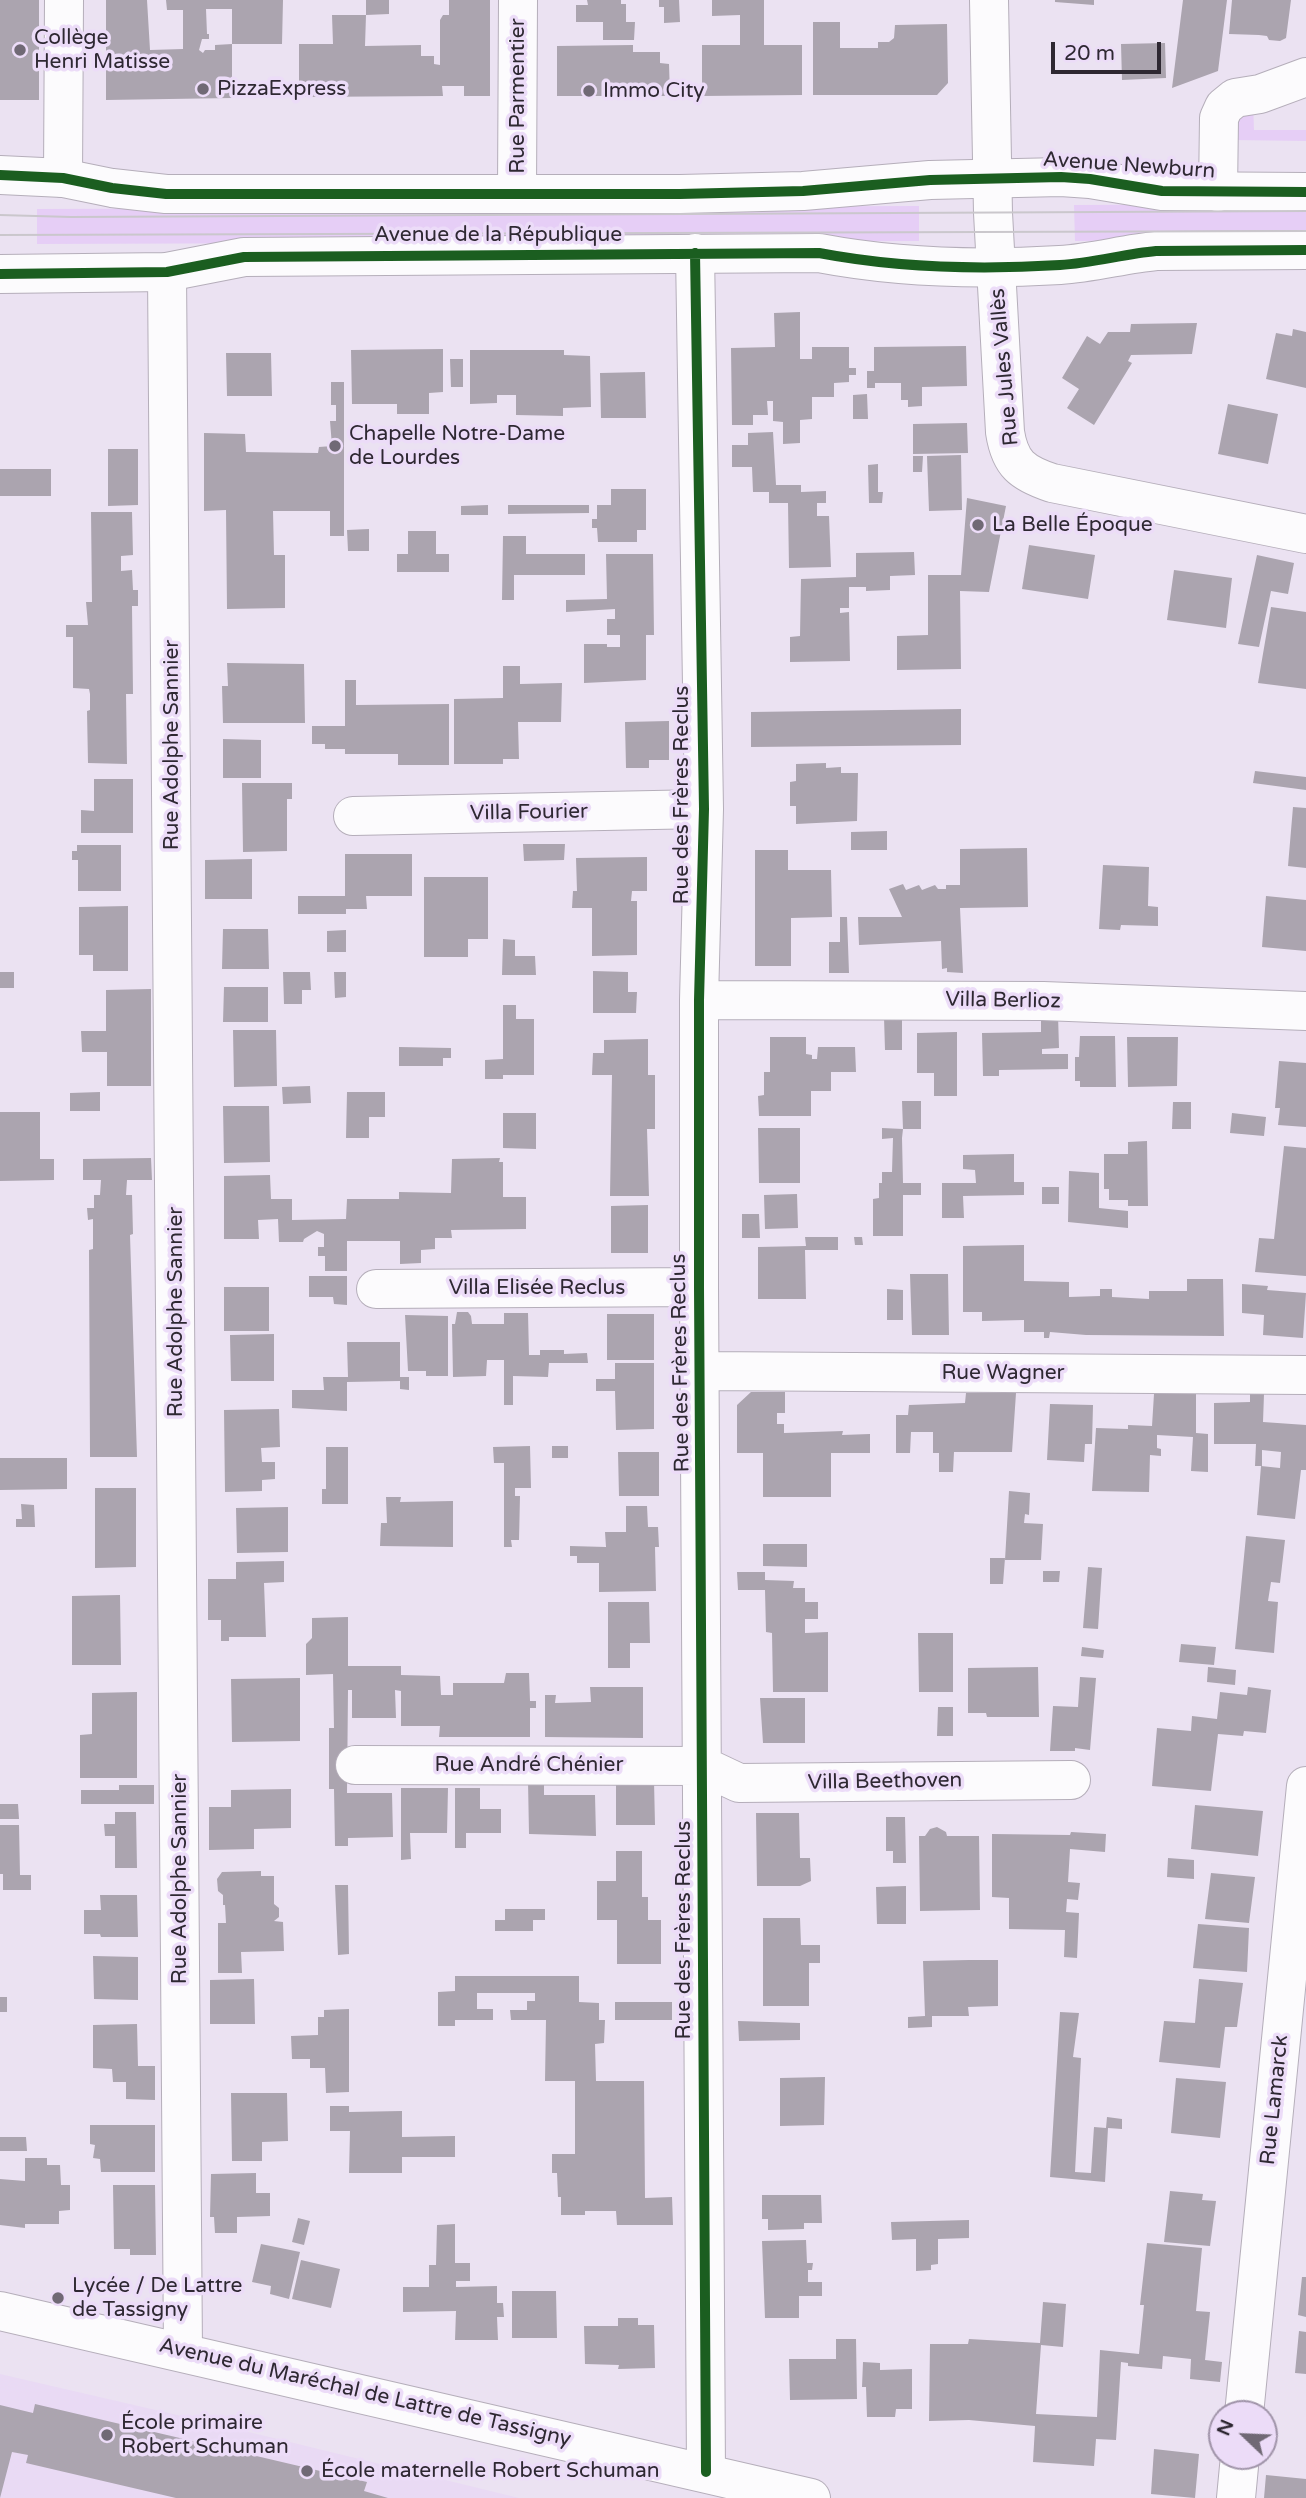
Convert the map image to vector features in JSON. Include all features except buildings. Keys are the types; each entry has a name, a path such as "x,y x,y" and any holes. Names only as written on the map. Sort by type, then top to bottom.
{"street":[{"path":"63,178 64,0"},
{"name":"Rue Parmentier","path":"517,192 518,0"},
{"name":"Rue Jules Vallès","path":"989,0 992,178 1005,432 1008,448 1015,462 1028,475 1052,483 1306,534"},
{"path":"1218,192 1219,118 1224,107 1235,98 1266,92 1306,77"},
{"name":"Avenue de la République","path":"0,175 63,178 112,188 166,194 680,194 803,191 884,182 992,178"},
{"name":"Avenue Newburn","path":"992,178 1081,178 1152,191 1306,192"},
{"path":"997,266 1060,265 1156,251 1306,250"},
{"name":"Avenue de la République","path":"0,274 167,272 244,257 695,253 819,253 887,263 997,266"},
{"name":"Rue des Frères Reclus","path":"695,253 704,809 699,1000 699,1287 706,2472"},
{"name":"Rue Adolphe Sannier","path":"167,272 183,2351"},
{"name":"Villa Fourier","path":"353,816 704,809"},
{"name":"Villa Berlioz","path":"699,1000 1043,1001 1306,1011"},
{"name":"Villa Elisée Reclus","path":"376,1289 699,1287"},
{"name":"Rue Wagner","path":"701,1371 1306,1375"},
{"name":"Rue André Chénier","path":"355,1765 703,1766"},
{"name":"Villa Beethoven","path":"703,1766 739,1783 1072,1780"},
{"name":"Rue Lamarck","path":"1245,2400 1306,1786"},
{"name":"Avenue du Maréchal de Lattre de Tassigny","path":"0,2311 183,2351 811,2498"},
{"path":"1236,2498 1239,2470"}],"shaded area":[{"path":"1253,102 1254,130 1306,130 1306,141 1232,140 1236,113"},
{"path":"1306,204 1306,240 1075,241 1074,205"},
{"path":"919,206 919,241 37,244 37,209"},
{"name":"École primaire Robert Schuman","path":"0,2374 216,2424 519,2498 0,2498"}],"tram line":[{"path":"0,215 71,217 1306,211"},
{"path":"0,235 1306,231"}],"cycle path":[{"path":"0,175 63,178 112,188 166,194 680,194 803,191 930,180 1061,177 1162,191 1306,192"},
{"path":"0,274 167,272 244,257 819,253 909,265 1030,267 1072,264 1156,251 1306,250"},
{"path":"695,253 704,809 699,1000 699,1287 706,2472"}],"place":[{"name":"Collège Henri Matisse","path":"20,50"},
{"name":"PizzaExpress","path":"203,89"},
{"name":"Immo City","path":"589,91"},
{"name":"Chapelle Notre-Dame de Lourdes","path":"335,446"},
{"name":"La Belle Époque","path":"978,525"},
{"name":"Lycée / De Lattre de Tassigny","path":"58,2298"},
{"name":"École primaire Robert Schuman","path":"107,2435"},
{"name":"École maternelle Robert Schuman","path":"307,2471"}]}
